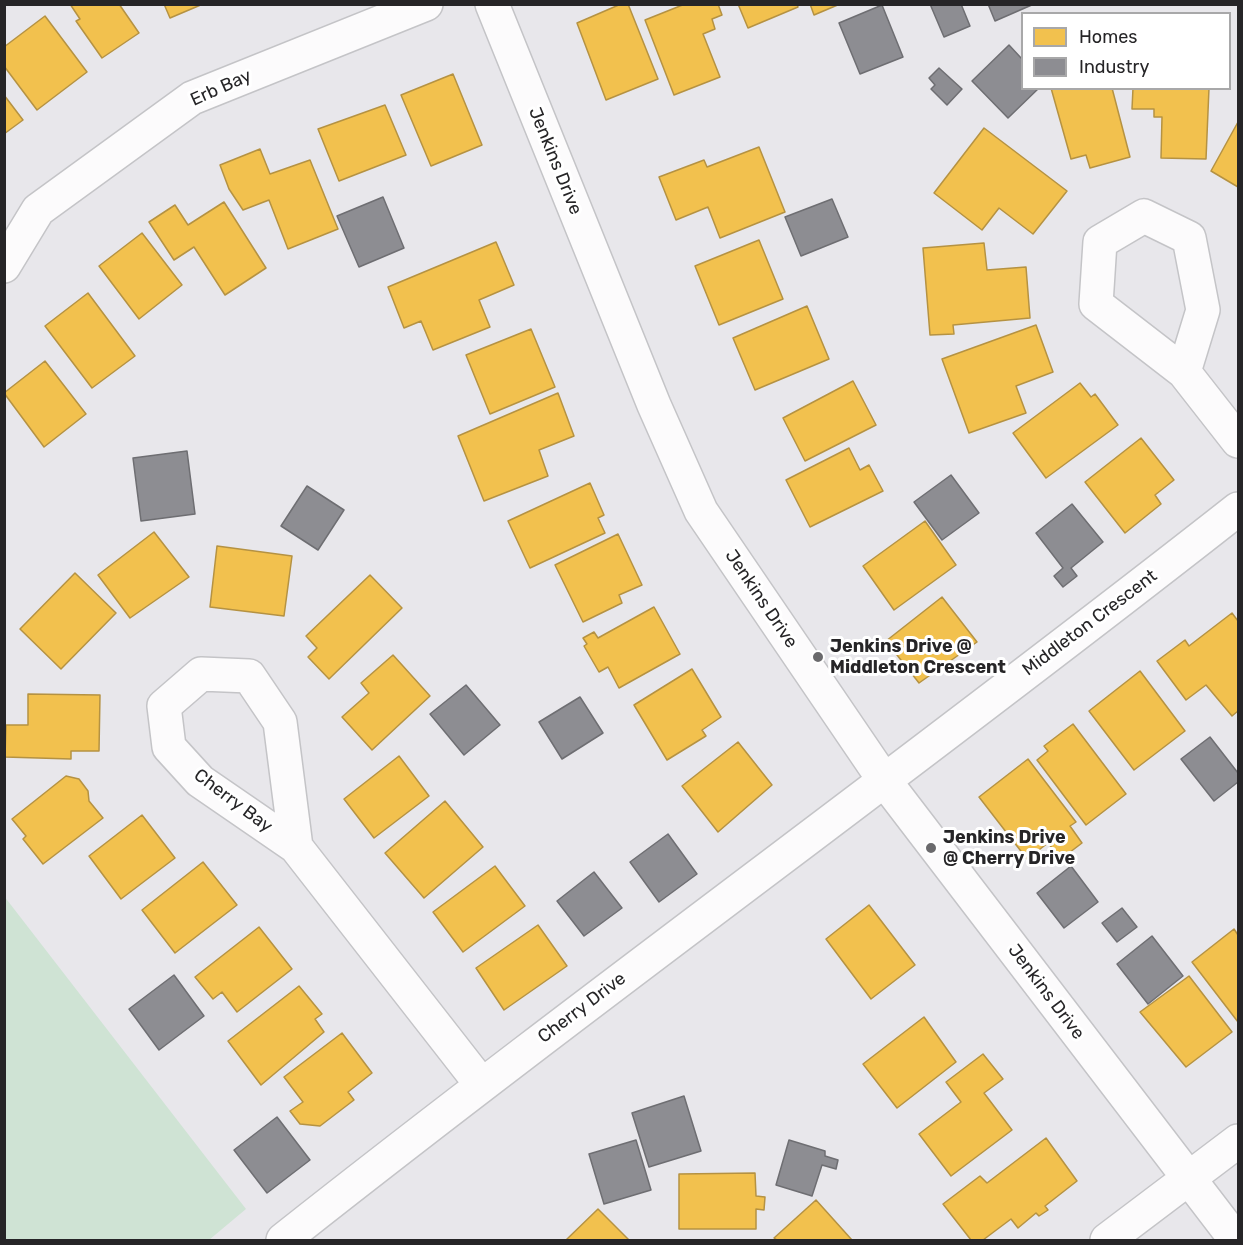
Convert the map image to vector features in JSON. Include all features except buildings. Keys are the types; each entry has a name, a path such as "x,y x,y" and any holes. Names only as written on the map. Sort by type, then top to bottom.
{"street":[{"name":"Erb Bay","path":"4,266 38,210 192,98 426,4"},
{"name":"Jenkins Drive","path":"492,4 654,405 701,511 884,780 1236,1240"},
{"name":"Erb Bay","path":"4,216 38,210"},
{"path":"1184,372 1239,441"},
{"name":"Middleton Crescent","path":"884,780 1239,508"},
{"name":"Cherry Bay","path":"296,847 279,722 249,676 201,674 164,706 169,747 200,781 296,847 481,1084"},
{"name":"Cherry Drive","path":"284,1240 481,1084 884,780"},
{"path":"1107,1240 1190,1180 1239,1141"}],"green space":[{"path":"4,896 246,1209 209,1240 5,1240"}],"place":[{"name":"Jenkins Drive @ Middleton Crescent","path":"818,657"},
{"name":"Jenkins Drive @ Cherry Drive","path":"931,848"}]}
